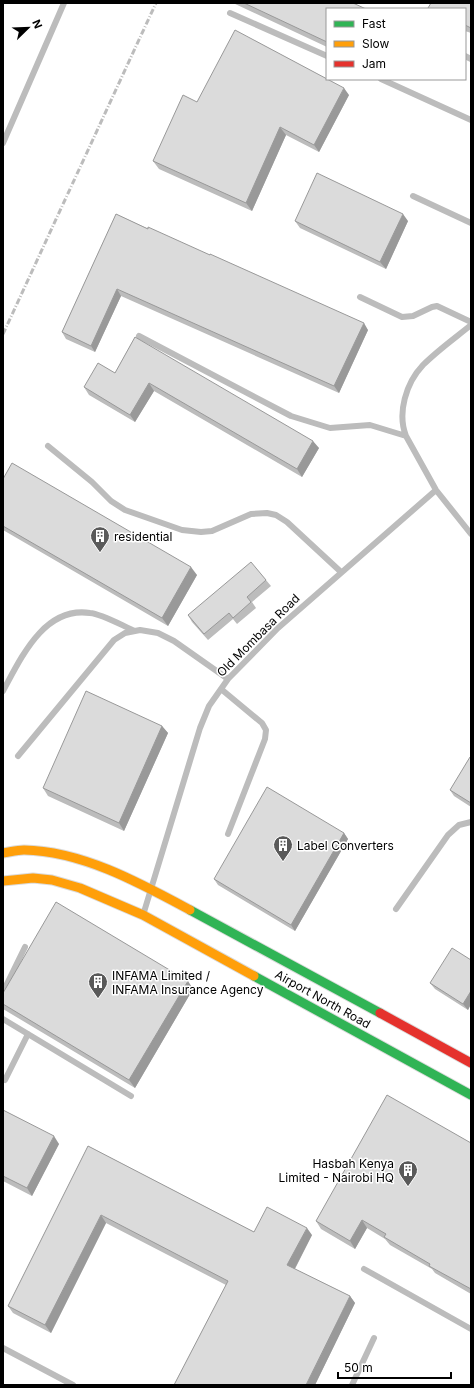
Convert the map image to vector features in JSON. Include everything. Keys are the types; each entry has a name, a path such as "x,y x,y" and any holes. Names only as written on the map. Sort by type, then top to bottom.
{"main road":[{"path":"3,853 23,850 41,851 69,857 111,871 150,888"},
{"path":"3,881 33,878 52,880 80,888 143,915"},
{"name":"Airport North Road","path":"150,888 471,1063"},
{"name":"Airport North Road","path":"143,915 471,1095"}],"lane":[{"path":"3,143 64,3"},
{"path":"230,13 326,56"},
{"path":"383,80 471,120"},
{"path":"413,196 471,223"},
{"path":"360,297 402,317 413,316 437,306 471,324 423,365 408,387 403,408 403,428 406,436 436,490 471,534"},
{"path":"139,336 291,416 330,428 370,425 406,436"},
{"path":"48,446 92,482 110,501 125,510 182,530 201,532 212,531 251,514 267,513 276,515 287,522 341,572"},
{"name":"Old Mombasa Road","path":"143,915 200,728 209,706 221,688 278,628 436,490"},
{"path":"3,691 23,655 34,640 51,622 61,617 81,612 92,613 135,631"},
{"path":"18,756 114,640 125,633 140,630 158,633 174,641 228,679"},
{"path":"221,688 262,723 266,730 265,739 228,834"},
{"path":"396,910 448,835 459,825 471,822"},
{"path":"3,992 25,947"},
{"path":"3,1019 131,1096"},
{"path":"5,1080 28,1034"},
{"path":"364,1269 471,1329"},
{"path":"352,1385 374,1338"},
{"path":"3,1348 73,1385"}],"building":[{"path":"244,3 353,3 364,8 326,8 326,42"},
{"path":"431,3 471,3 471,28 466,26 466,8 428,8"},
{"path":"235,30 326,78 326,80 329,80 344,88 314,145 280,127 246,203 153,161 183,95 197,102"},
{"path":"317,173 403,214 380,262 295,221"},
{"path":"116,214 148,229 148,227 210,254 364,323 334,386 117,289 91,346 62,332"},
{"path":"135,337 313,441 297,469 149,383 130,415 84,387 98,363 115,373"},
{"name":"residential","path":"12,463 191,567 162,618 3,526 3,479"},
{"path":"251,562 266,580 247,597 251,602 233,618 229,613 204,634 188,615"},
{"path":"86,691 162,726 119,823 43,788"},
{"path":"471,757 471,803 450,790"},
{"name":"Label Converters","path":"267,787 344,833 291,925 214,879"},
{"name":"INFAMA Limited / INFAMA Insurance Agency","path":"56,902 188,981 129,1080 3,1004 3,993"},
{"path":"452,948 471,960 471,991 463,1004 430,983"},
{"name":"Hasbah Kenya Limited - Nairobi HQ","path":"387,1095 471,1143 471,1289 429,1266 430,1264 384,1237 386,1234 362,1220 350,1241 316,1221"},
{"path":"3,1110 54,1136 27,1188 3,1176"},
{"path":"88,1146 254,1232 267,1207 307,1228 287,1265 350,1296 306,1385 174,1385 228,1281 101,1215 45,1325 8,1306"}],"railway":[{"path":"3,334 156,3"}],"traffic: fast":[{"path":"190,910 380,1013"},
{"path":"254,976 471,1095"}],"traffic: slow":[{"path":"3,853 24,850 46,852 89,862 131,879 190,910"},
{"path":"3,881 33,878 52,880 80,888 143,915 254,976"}],"traffic: jam":[{"path":"380,1013 471,1063"}],"place":[{"name":"residential","path":"100,553"},
{"name":"Label Converters","path":"283,862"},
{"name":"INFAMA Limited / INFAMA Insurance Agency","path":"98,999"},
{"name":"Hasbah Kenya Limited - Nairobi HQ","path":"408,1187"}]}
